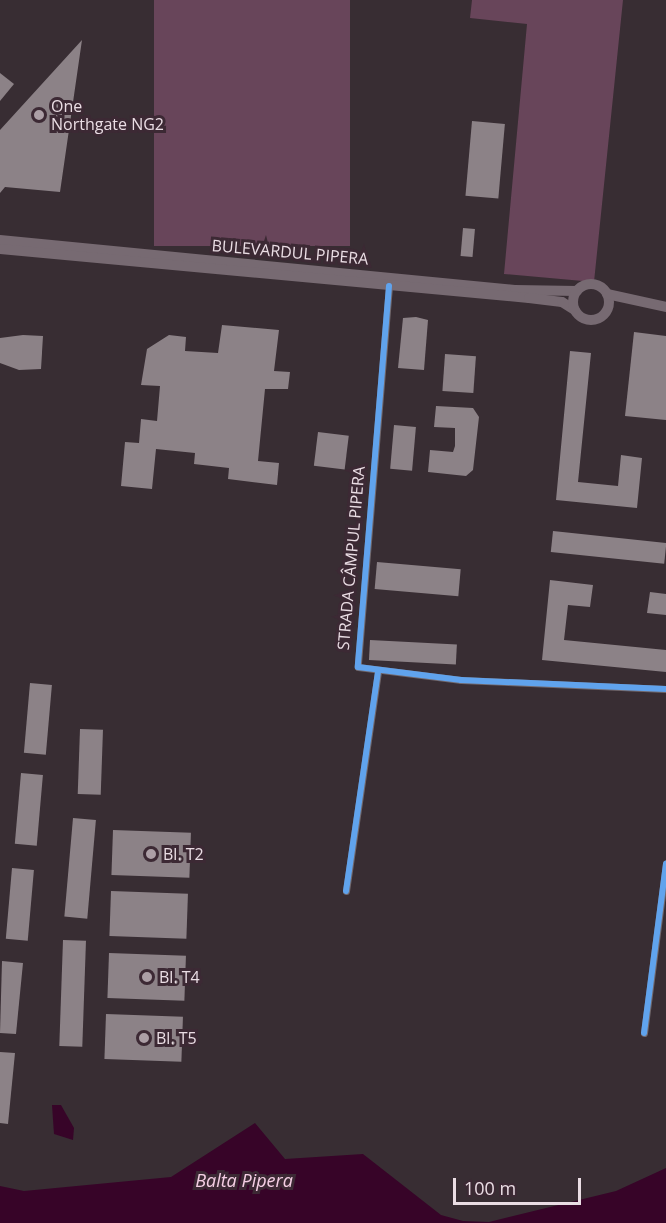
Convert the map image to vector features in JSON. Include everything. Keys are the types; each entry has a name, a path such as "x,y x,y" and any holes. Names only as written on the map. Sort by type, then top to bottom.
{"main road":[{"name":"BULEVARDUL PIPERA","path":"0,240 563,294 577,291"},
{"name":"BULEVARDUL PIPERA","path":"0,249 562,302 575,310"},
{"path":"635,304 608,309 592,320 575,310 577,291 591,284 608,294 635,304 666,307"},
{"path":"608,294 608,309"}],"street":[{"name":"STRADA CÂMPUL PIPERA","path":"378,672 364,671 356,659 389,286"},
{"path":"346,891 378,672 666,690"},
{"path":"644,1033 666,863"}],"shaded area":[{"path":"154,0 350,0 350,246 154,246"},
{"path":"472,0 623,0 594,282 504,274 527,24 470,18"}],"water":[{"path":"52,1105 61,1105 74,1128 73,1140 54,1134"},
{"name":"Balta Pipera","path":"255,1123 285,1159 363,1154 441,1215 463,1221 489,1222 616,1191 666,1168 666,1223 0,1223 0,1186 24,1191 171,1177"}],"building":[{"name":"One Northgate NG2","path":"82,40 60,192 5,187 0,193 0,130"},
{"path":"0,73 14,84 0,101"},
{"path":"472,121 505,124 498,199 465,196"},
{"path":"463,228 475,229 473,257 461,256"},
{"path":"416,317 428,320 424,370 398,368 403,318"},
{"path":"222,325 279,330 274,371 290,372 288,389 265,389 258,461 279,463 277,485 228,479 229,468 194,464 195,453 156,449 152,489 121,486 125,442 139,443 141,419 157,421 160,386 141,385 147,349 169,335 186,337 185,351 218,353"},
{"path":"634,332 666,336 666,420 625,416"},
{"path":"23,335 43,336 41,369 19,370 0,363 0,338"},
{"path":"570,351 591,353 578,482 618,486 621,455 642,458 637,508 556,500"},
{"path":"445,354 476,356 473,393 442,391"},
{"path":"436,406 473,408 479,417 473,470 466,476 428,472 430,450 453,452 455,446 455,428 434,427"},
{"path":"394,425 416,427 412,471 390,469"},
{"path":"318,432 349,436 345,470 314,466"},
{"path":"553,531 666,543 664,564 551,552"},
{"path":"377,562 461,569 458,596 375,589"},
{"path":"550,580 593,585 590,607 568,605 564,640 666,650 666,672 542,660"},
{"path":"650,592 666,594 666,615 647,613"},
{"path":"370,640 457,645 456,665 369,660"},
{"path":"30,683 52,685 46,755 24,753"},
{"path":"80,729 103,730 101,795 78,794"},
{"path":"21,773 43,775 37,846 15,844"},
{"path":"73,818 96,820 87,919 64,917"},
{"name":"Bl. T2","path":"113,830 191,833 189,878 111,875"},
{"path":"12,868 34,870 28,941 6,939"},
{"path":"111,891 188,894 186,939 109,936"},
{"path":"63,940 86,941 82,1047 59,1046"},
{"name":"Bl. T4","path":"109,953 186,956 184,1001 107,998"},
{"path":"2,961 23,963 16,1034 0,1033"},
{"name":"Bl. T5","path":"106,1014 183,1017 181,1062 104,1059"},
{"path":"0,1052 15,1053 8,1124 0,1123"}],"cycle path":[{"path":"389,286 358,667 461,680 666,689"},
{"path":"346,891 378,672"},
{"path":"644,1033 666,863"}],"place":[{"name":"One Northgate NG2","path":"39,115"},
{"name":"Bl. T2","path":"151,854"},
{"name":"Bl. T4","path":"147,977"},
{"name":"Bl. T5","path":"144,1038"}]}
